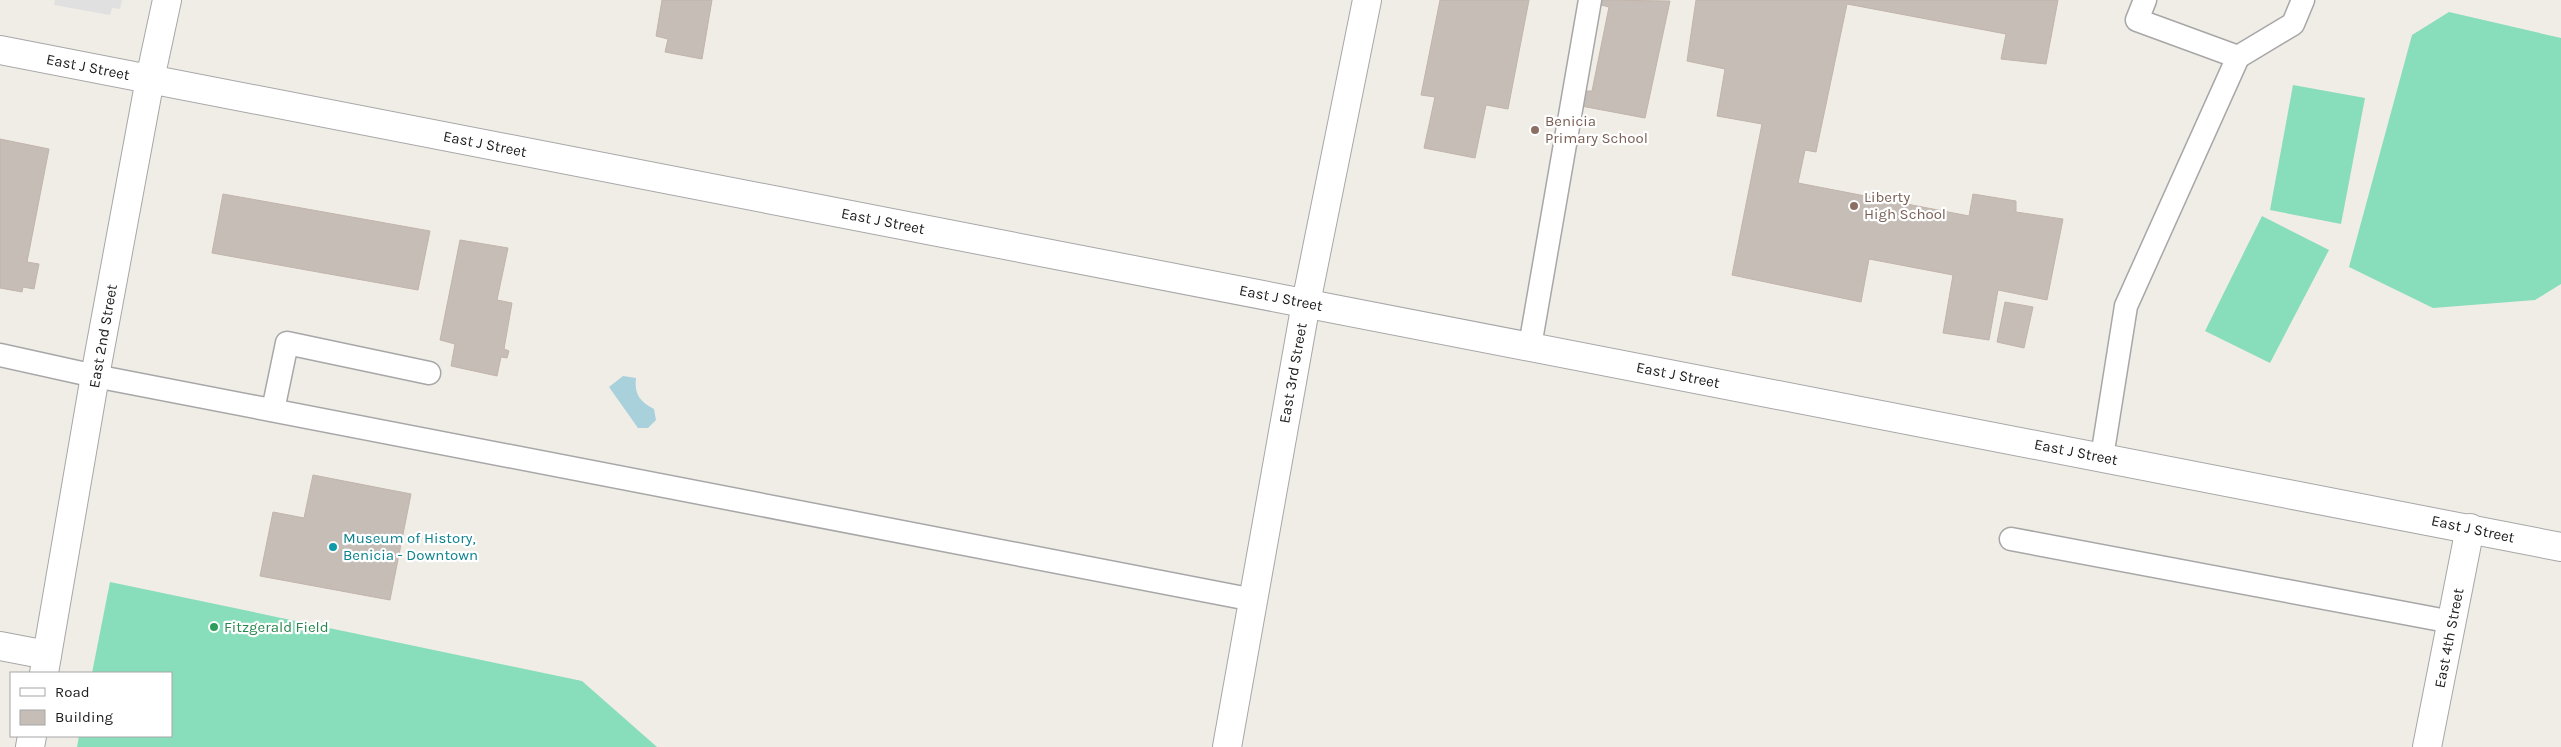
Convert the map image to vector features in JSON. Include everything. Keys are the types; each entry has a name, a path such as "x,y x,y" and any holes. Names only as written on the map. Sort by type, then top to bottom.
{"street":[{"name":"East 2nd Street","path":"46,664 95,376 150,79 167,0"},
{"name":"East 3rd Street","path":"1227,747 1306,303 1366,0"},
{"name":"East J Street","path":"0,50 2561,547"},
{"name":"East 4th Street","path":"2427,747 2470,528"},
{"path":"0,646 46,664"}],"lane":[{"path":"1530,346 1590,0"},
{"path":"2145,0 2137,20 2238,57"},
{"path":"2102,457 2126,306 2238,57 2293,24 2303,0"},
{"path":"273,410 287,343 429,372"},
{"path":"0,355 95,376 1254,600"},
{"path":"2011,539 2452,622"}],"green space":[{"path":"2449,12 2561,38 2561,284 2535,300 2433,308 2349,267 2412,35"},
{"path":"2293,85 2365,98 2341,224 2270,210"},
{"path":"2262,216 2329,250 2270,363 2205,331"},
{"name":"Fitzgerald Field","path":"110,582 582,681 657,747 77,747 79,737 172,737 172,672 92,672"}],"shaded area":[{"path":"55,0 122,0 120,9 112,8 110,15 54,5"}],"water":[{"path":"623,376 636,378 636,389 639,397 654,409 656,420 648,428 638,428 609,387"}],"building":[{"path":"662,0 712,0 702,59 665,52 668,39 656,36"},
{"path":"1440,0 1529,0 1508,109 1486,105 1475,158 1424,148 1435,97 1421,95"},
{"path":"1602,0 1670,1 1645,118 1581,106 1585,91 1592,91 1609,7 1601,5"},
{"path":"1696,0 2058,0 2046,64 2001,59 2006,34 1847,4 1816,152 1805,150 1798,183 1969,216 1973,194 2016,201 2016,212 2063,219 2047,300 1998,290 1989,340 1943,333 1953,275 1869,259 1861,302 1732,275 1762,124 1717,116 1725,69 1687,61"},
{"path":"0,139 49,149 27,262 39,264 34,289 23,287 22,292 0,288"},
{"path":"223,194 430,231 418,290 212,253"},
{"path":"460,240 508,248 497,300 512,303 504,349 509,351 507,358 501,357 497,376 451,366 455,344 440,340"},
{"path":"2005,302 2033,307 2024,348 1997,342"},
{"name":"Museum of History, Benicia - Downtown","path":"313,475 411,494 390,600 260,576 273,512 304,518"}],"place":[{"name":"Benicia Primary School","path":"1535,130"},
{"name":"Liberty High School","path":"1854,206"},
{"name":"Museum of History, Benicia - Downtown","path":"333,547"},
{"name":"Fitzgerald Field","path":"214,627"}]}
